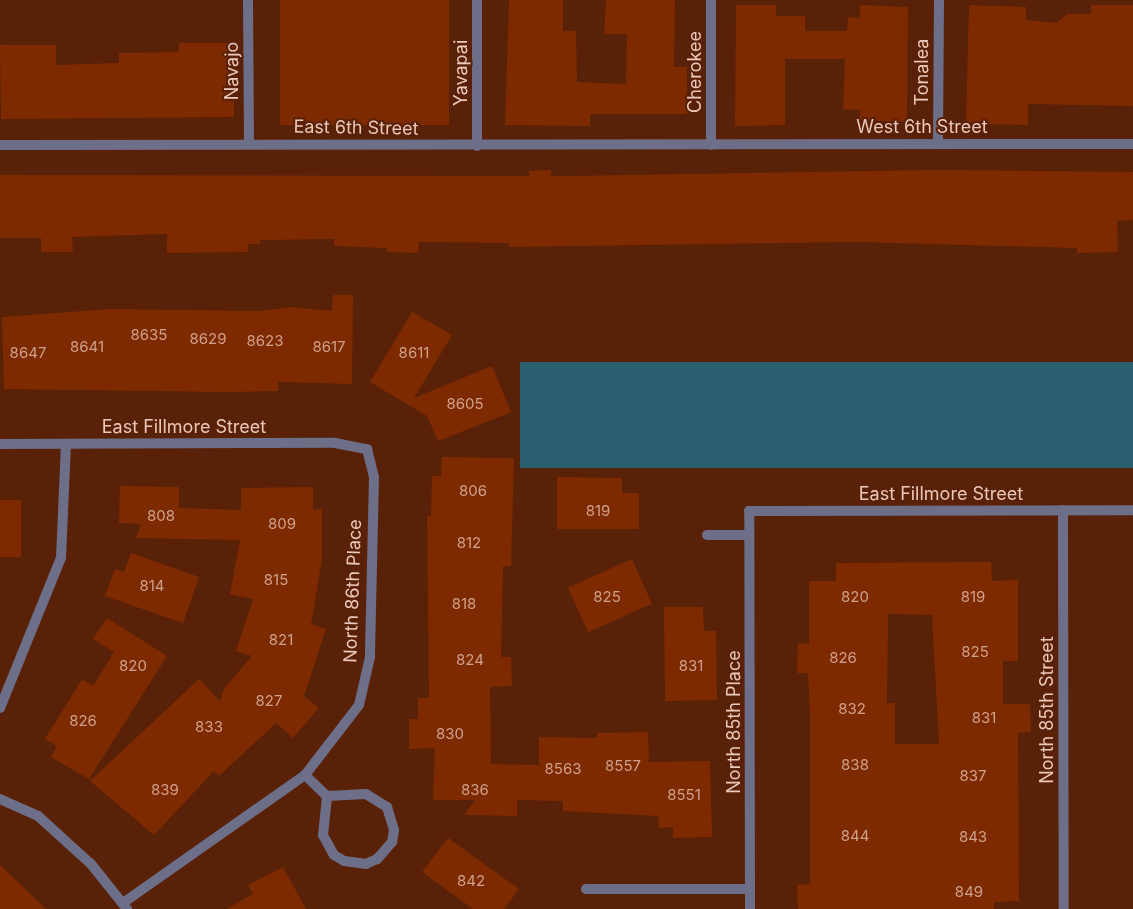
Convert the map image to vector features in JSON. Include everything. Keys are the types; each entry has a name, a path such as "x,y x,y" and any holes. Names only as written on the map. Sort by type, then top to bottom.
{"street":[{"name":"Navajo","path":"248,0 249,142"},
{"name":"Yavapai","path":"476,146 477,0"},
{"name":"Cherokee","path":"711,145 712,0"},
{"name":"Tonalea","path":"938,143 939,0"},
{"name":"East 6th Street","path":"0,145 249,142 476,146 711,145"},
{"name":"West 6th Street","path":"711,145 1133,144"},
{"name":"East Fillmore Street","path":"0,444 335,443 367,449"},
{"path":"0,708 61,558 66,444"},
{"name":"North 86th Place","path":"125,906 305,774 359,705 370,657 374,477 367,449"},
{"name":"North 85th Street","path":"1063,510 1064,909"},
{"name":"East Fillmore Street","path":"749,511 1133,510"},
{"name":"North 85th Place","path":"749,511 750,909"},
{"path":"707,535 749,535"},
{"path":"305,774 327,796 366,794 386,807 394,830 385,852 366,864 344,861 334,855 323,836 327,796"},
{"path":"0,799 38,816 91,864 125,906"},
{"path":"586,889 750,889"}],"water":[{"path":"520,362 1133,362 1133,468 520,468"}],"building":[{"path":"280,0 449,0 449,125 280,125"},
{"path":"509,0 563,0 563,31 576,31 577,82 626,84 627,34 604,34 606,0 675,0 674,67 687,67 687,114 590,114 590,126 505,125"},
{"path":"736,5 776,5 776,16 805,16 805,31 847,31 848,17 860,18 860,5 908,7 907,122 860,120 860,110 843,109 845,59 785,59 785,125 735,126"},
{"path":"969,5 1026,7 1026,20 1057,23 1067,14 1091,14 1091,5 1133,5 1133,106 1028,104 1028,125 966,124"},
{"path":"179,43 234,43 234,117 1,119 0,45 56,45 56,65 119,63 119,53 179,52"},
{"path":"551,170 551,176 935,170 1133,172 1133,220 1117,221 1118,252 1077,253 1077,248 857,242 509,247 509,243 419,242 418,253 387,252 387,248 334,246 334,239 260,240 260,244 248,244 248,252 167,253 167,234 72,237 73,252 41,252 41,238 0,238 0,175 529,176 529,171"},
{"path":"333,295 353,295 352,384 278,382 278,391 225,392 4,389 2,317 111,309 261,311 291,307 332,311"},
{"path":"412,312 452,335 414,398 492,366 511,412 438,441 427,416 370,382"},
{"path":"442,457 514,458 511,566 503,566 501,657 511,657 512,686 490,687 491,764 539,765 539,737 597,738 597,733 648,732 649,762 710,761 712,837 673,838 673,827 659,828 658,816 563,811 563,801 517,800 517,816 464,815 475,800 433,800 435,748 409,749 409,719 418,719 418,698 429,698 427,516 431,516 432,476 441,476"},
{"path":"557,477 622,478 622,493 639,493 639,529 557,529"},
{"path":"120,486 179,487 179,508 241,510 241,488 313,487 313,510 322,509 322,559 311,624 326,629 304,696 319,708 293,738 276,723 219,776 214,771 154,835 90,781 199,679 220,701 224,689 252,656 236,651 253,599 230,594 240,540 136,538 141,524 119,523"},
{"path":"0,500 21,500 21,557 0,557"},
{"path":"131,553 199,577 183,623 105,596 115,569 124,572"},
{"path":"632,559 652,604 588,632 568,587"},
{"path":"991,562 992,581 1018,580 1018,661 1003,661 1003,704 1030,704 1031,732 1018,733 1019,901 994,902 994,909 798,909 797,885 810,884 810,714 808,673 797,673 798,643 809,644 809,581 836,581 836,563","holes":["888,614 932,615 939,744 895,744 895,703 887,703"]},
{"path":"664,607 703,607 704,631 716,631 717,700 665,701"},
{"path":"107,618 167,656 89,779 51,757 57,746 45,739 82,679 93,686 114,652 93,639"},
{"path":"448,838 519,889 504,909 473,909 422,872"},
{"path":"0,865 46,909 0,909"},
{"path":"283,867 306,909 227,909 253,894 248,885"}]}
